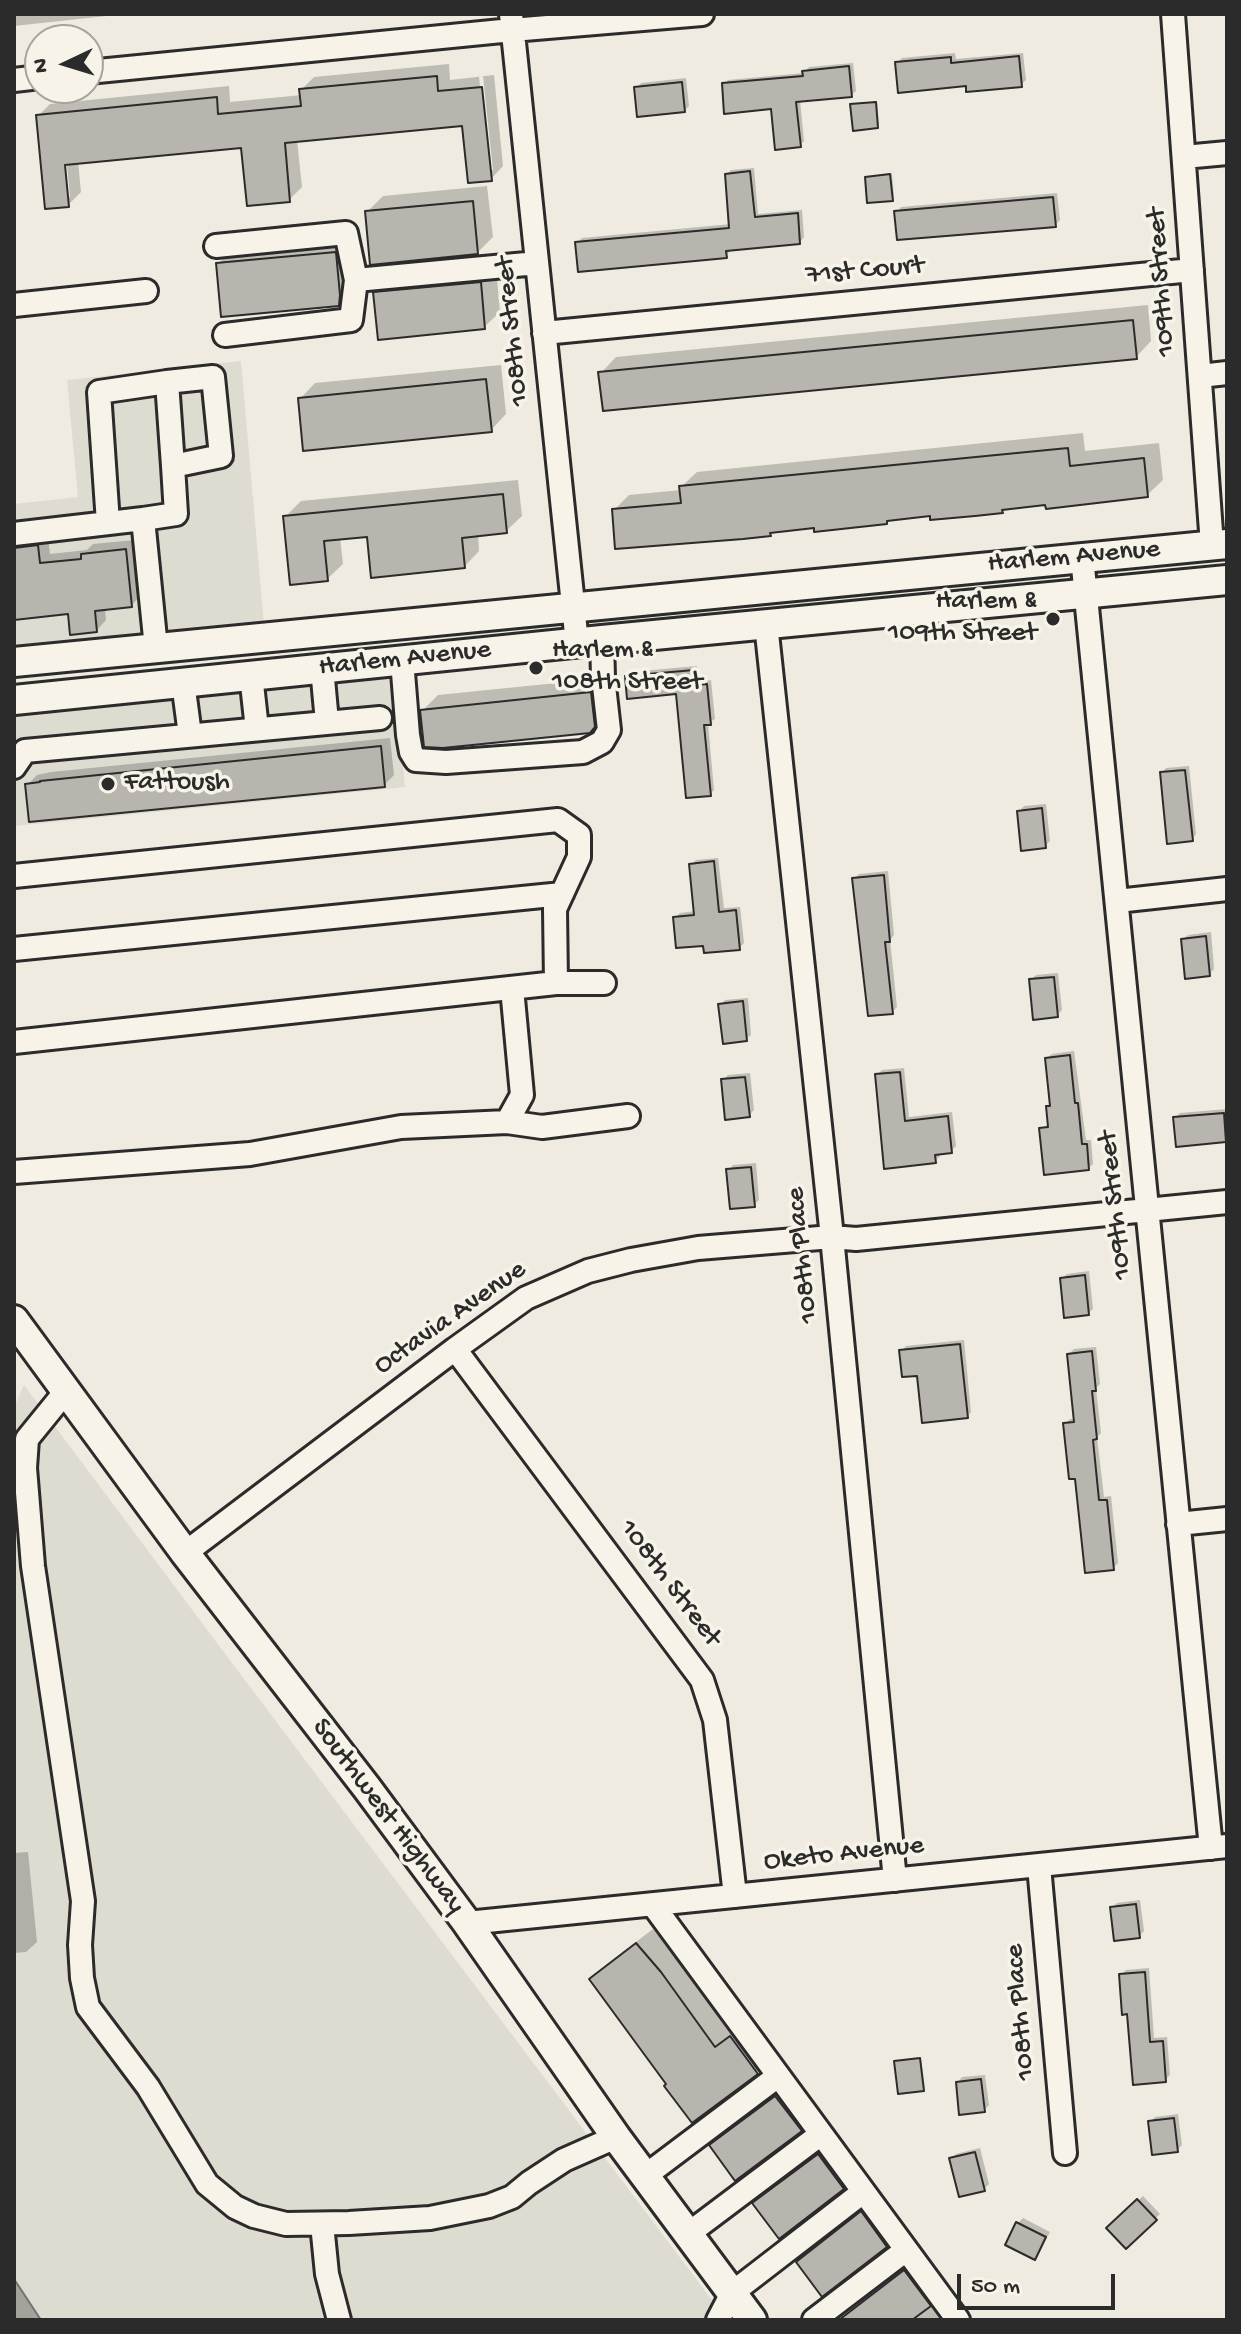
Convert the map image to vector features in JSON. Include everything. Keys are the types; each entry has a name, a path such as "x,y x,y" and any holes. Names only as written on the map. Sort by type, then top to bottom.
{"main road":[{"name":"Harlem Avenue","path":"14,662 1220,545"},
{"name":"Harlem Avenue","path":"14,700 1227,580"},
{"name":"Southwest Highway","path":"16,1325 467,1923 616,2137 752,2320"}],"street":[{"path":"104,70 512,22 702,14"},
{"name":"109th Street","path":"1173,14 1200,376 1220,545"},
{"name":"108th Street","path":"402,660 408,735 416,760 446,762 583,752 602,742 609,730 603,677 573,607 512,22"},
{"path":"1184,157 1227,153"},
{"path":"216,246 346,233 356,280 351,320 225,335"},
{"path":"356,280 537,263"},
{"name":"71st Court","path":"544,333 1192,270"},
{"path":"14,305 146,291"},
{"path":"1200,376 1227,373"},
{"path":"108,523 99,392 213,377 221,456 173,466"},
{"path":"14,534 176,514 167,382"},
{"path":"143,519 156,648"},
{"name":"109th Street","path":"1082,557 1178,1524 1219,1847"},
{"name":"108th Place","path":"766,624 832,1237 895,1880"},
{"path":"322,668 327,722"},
{"path":"251,675 257,729"},
{"path":"183,682 190,735"},
{"path":"14,767 25,751 380,718"},
{"path":"14,876 558,820 579,835 579,857 555,909 556,983"},
{"path":"1117,901 1227,889"},
{"path":"14,949 562,894"},
{"path":"14,1042 556,983 604,983"},
{"path":"507,1122 522,1095 512,988"},
{"path":"14,1172 250,1154 401,1127 507,1122 542,1127 628,1116"},
{"name":"Octavia Avenue","path":"185,1553 526,1298 588,1271 698,1248 832,1237 856,1239 1227,1202"},
{"name":"108th Street","path":"455,1349 702,1680 715,1720 735,1896"},
{"path":"66,1391 27,1439 25,1468 33,1566 83,1901 80,1945 82,1978 88,2007 148,2087 207,2184 235,2207 254,2216 286,2224 430,2218 489,2206 512,2197 564,2160 616,2137"},
{"path":"1178,1524 1227,1519"},
{"name":"Oketo Avenue","path":"467,1923 1219,1847"},
{"name":"108th Place","path":"1039,1866 1065,2153"},
{"path":"653,1905 906,2250 948,2316"},
{"path":"645,2176 778,2076"},
{"path":"688,2234 821,2134"},
{"path":"718,2320 732,2293 863,2192"},
{"path":"322,2224 327,2274 339,2320"},
{"path":"814,2320 906,2250"}],"shaded area":[{"path":"241,361 264,625 14,649 14,504 78,497 67,380"},
{"path":"395,677 405,787 14,826 14,715"},
{"path":"24,1385 727,2320 41,2320 14,2279 14,1407"},
{"path":"14,2279 41,2320 14,2320"}],"building":[{"path":"1019,56 1022,87 966,92 966,86 898,93 895,62 951,57 951,63"},
{"path":"849,66 852,97 796,102 801,147 775,150 771,109 724,114 722,83 803,76 802,71"},
{"path":"437,76 438,91 482,87 492,181 468,183 462,126 285,143 290,202 247,206 241,148 65,165 69,207 45,209 36,115 217,97 218,114 301,106 299,89"},
{"path":"682,82 685,112 637,117 634,87"},
{"path":"876,102 878,128 853,131 850,104"},
{"path":"750,171 755,217 798,213 800,244 726,251 727,258 578,272 575,242 729,228 725,174"},
{"path":"890,174 893,201 867,203 865,177"},
{"path":"1053,197 1056,227 897,240 894,211"},
{"path":"473,201 478,254 370,265 365,211"},
{"path":"336,252 339,306 221,317 216,263"},
{"path":"481,282 485,329 378,340 373,292"},
{"path":"1133,320 1137,359 603,411 598,372"},
{"path":"486,379 492,432 303,451 298,398"},
{"path":"1068,448 1070,466 1144,458 1148,497 1046,509 1045,505 1002,510 1003,513 930,520 930,516 814,532 814,528 743,539 615,549 612,509 681,503 679,486"},
{"path":"503,494 507,533 462,538 465,568 371,578 367,537 324,541 328,581 290,585 283,516"},
{"path":"38,545 40,563 81,559 81,554 126,549 132,607 95,611 97,632 70,635 68,614 14,620 14,548"},
{"path":"694,670 695,685 707,684 711,725 704,725 711,796 686,798 676,694 627,699 625,676"},
{"path":"591,692 595,727 590,733 443,748 424,747 420,710"},
{"path":"381,746 385,787 29,822 25,784"},
{"path":"1185,770 1193,841 1167,844 1160,772"},
{"path":"1042,808 1046,848 1021,851 1017,811"},
{"path":"714,861 719,912 736,910 740,950 704,953 703,946 676,948 673,917 694,915 689,864"},
{"path":"884,875 890,942 885,942 893,1014 868,1016 852,878"},
{"path":"1206,936 1210,976 1185,979 1181,939"},
{"path":"1054,977 1058,1017 1033,1020 1029,979"},
{"path":"743,1001 747,1041 723,1044 718,1004"},
{"path":"1070,1055 1075,1103 1078,1103 1082,1144 1087,1144 1089,1170 1044,1175 1039,1128 1048,1127 1046,1106 1050,1106 1045,1058"},
{"path":"900,1072 905,1121 948,1116 952,1153 935,1155 936,1163 884,1169 875,1074"},
{"path":"745,1077 750,1117 725,1120 721,1079"},
{"path":"1224,1113 1226,1142 1176,1147 1173,1117"},
{"path":"751,1167 755,1207 730,1209 726,1169"},
{"path":"1085,1275 1089,1315 1064,1318 1060,1278"},
{"path":"960,1344 968,1418 922,1423 917,1376 902,1377 899,1350"},
{"path":"1092,1351 1097,1439 1093,1440 1099,1500 1107,1500 1114,1570 1085,1573 1075,1479 1069,1479 1063,1423 1074,1422 1067,1354"},
{"path":"1136,1904 1140,1938 1114,1941 1110,1907"},
{"path":"636,1943 715,2047 730,2036 758,2074 692,2123 589,1979"},
{"path":"1145,1972 1150,2042 1163,2041 1166,2082 1133,2085 1127,2014 1122,2015 1119,1974"},
{"path":"920,2058 924,2091 898,2094 894,2061"},
{"path":"981,2079 985,2112 959,2115 956,2082"},
{"path":"775,2096 802,2131 735,2181 709,2145"},
{"path":"1174,2118 1178,2152 1152,2155 1148,2121"},
{"path":"975,2152 985,2191 959,2197 949,2158"},
{"path":"818,2154 844,2189 779,2239 752,2203"},
{"path":"1137,2199 1157,2220 1126,2249 1106,2228"},
{"path":"861,2211 887,2247 822,2297 796,2262"},
{"path":"1016,2222 1046,2237 1035,2260 1005,2245"},
{"path":"904,2270 931,2306 912,2320 839,2320"}],"place":[{"name":"Harlem & 109th Street","path":"1053,619"},
{"name":"Harlem & 108th Street","path":"536,668"},
{"name":"Fattoush","path":"108,784"}]}
